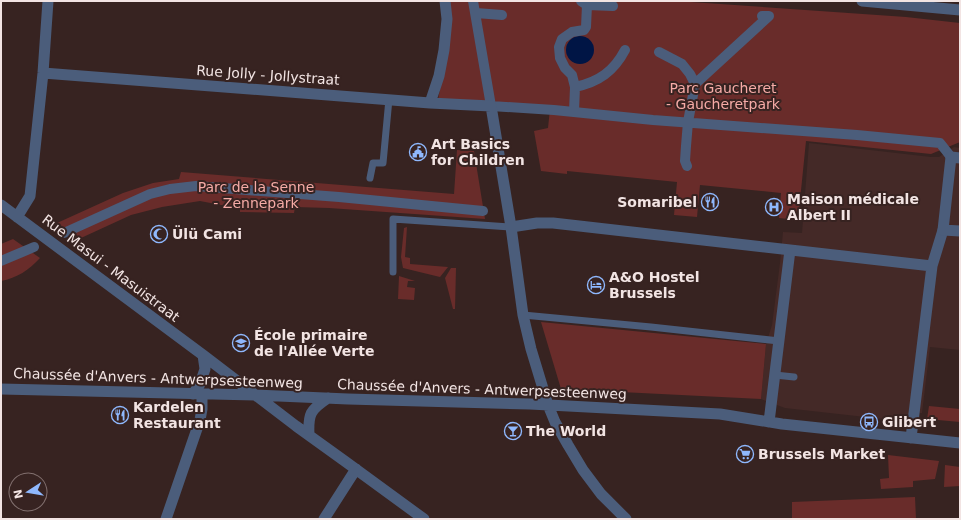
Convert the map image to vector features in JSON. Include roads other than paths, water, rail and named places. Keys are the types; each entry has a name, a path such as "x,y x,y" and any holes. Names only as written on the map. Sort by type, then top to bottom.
{"street":[{"path":"17,217 30,196 43,73 48,1"},
{"path":"430,103 439,76 444,50 447,20 445,1"},
{"path":"473,1 511,227 522,315 531,348 548,405 555,422 583,470 601,494 626,519"},
{"path":"862,1 960,10"},
{"path":"574,112 575,87 572,75 565,68 560,58 559,47 562,39 572,32 584,30 586,27 584,3 613,6"},
{"path":"476,13 502,15"},
{"path":"687,166 685,161 685,153 688,122 698,85 769,16 762,16"},
{"path":"575,87 587,85 609,72 626,50"},
{"path":"658,52 682,64 698,85"},
{"name":"Rue Jolly - Jollystraat","path":"43,73 388,100 491,106"},
{"path":"491,106 849,134 940,143 956,158 943,230 932,266 911,438"},
{"path":"64,233 150,194 170,189 196,186 339,197 483,211"},
{"name":"Rue Masui - Masuistraat","path":"1,205 424,519"},
{"path":"511,227 537,223 553,223 932,266"},
{"path":"943,230 960,232"},
{"path":"1,261 34,247"},
{"path":"769,422 790,250"},
{"path":"166,519 200,420 202,409 198,394 205,369 203,355"},
{"name":"Chaussée d'Anvers - Antwerpsesteenweg","path":"1,389 255,395 548,405 720,414 834,430 960,443"},
{"path":"309,435 310,415 315,408 328,398"},
{"path":"324,519 356,469"}],"lane":[{"path":"370,178 373,163 383,163 388,100"},
{"path":"393,272 393,219 511,227"},
{"path":"522,315 779,341"},
{"path":"775,375 794,377"}],"water":[{"path":"580,36 590,40 594,50 590,60 580,64 570,60 566,50 570,40"}],"place":[{"name":"Art Basics for Children","path":"418,152"},
{"name":"Somaribel","path":"710,202"},
{"name":"Maison médicale Albert II","path":"774,207"},
{"name":"Ülü Cami","path":"159,234"},
{"name":"A&O Hostel Brussels","path":"596,285"},
{"name":"École primaire de l'Allée Verte","path":"241,343"},
{"name":"Kardelen Restaurant","path":"120,415"},
{"name":"Glibert","path":"869,422"},
{"name":"The World","path":"513,431"},
{"name":"Brussels Market","path":"745,454"}],"park label":[{"name":"Parc Gaucheret - Gaucheretpark","path":"723,96"},
{"name":"Parc de la Senne - Zennepark","path":"256,196"}]}
